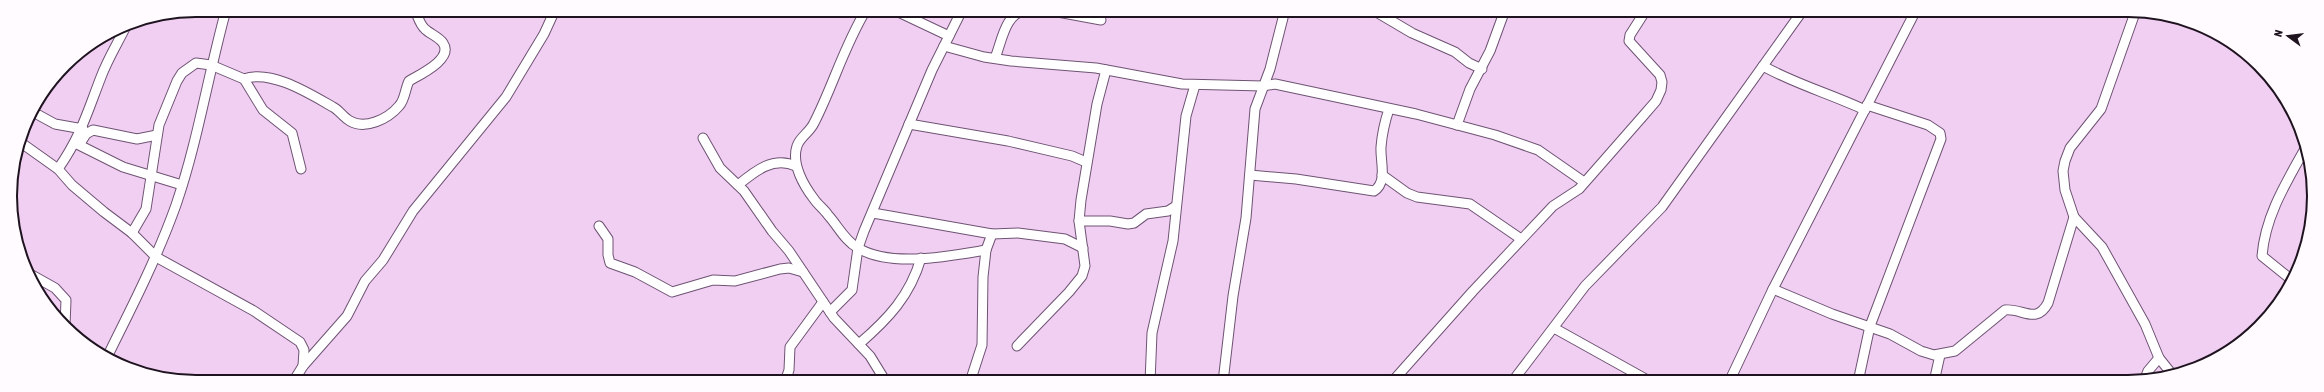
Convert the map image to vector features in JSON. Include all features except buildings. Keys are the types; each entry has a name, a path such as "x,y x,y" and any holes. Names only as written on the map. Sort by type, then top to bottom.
{"street":[{"path":"108,352 156,258 182,185 193,148 211,65 224,17"},
{"path":"132,233 146,209 152,177 153,155 157,135 162,118 182,73 196,63 211,65 244,79 259,76 276,79 335,108 355,123 364,125 381,119 400,106 409,81 427,71 444,54 445,48 442,42 424,29 418,17"},
{"path":"297,375 303,366 346,316 365,281 383,260 413,211 506,97 544,34 552,17"},
{"path":"862,17 852,34 838,71 815,122 796,147 796,166 806,188 845,237 858,248 888,258 921,258 986,250"},
{"path":"909,17 949,36"},
{"path":"830,312 852,290 858,248 872,212 909,124 958,17"},
{"path":"994,58 1012,17"},
{"path":"1085,17 1101,20"},
{"path":"1224,375 1233,296 1246,218 1255,109 1270,69 1283,17"},
{"path":"1385,17 1412,33 1454,52 1469,63 1482,69"},
{"path":"1457,125 1470,89 1482,69 1502,17"},
{"path":"1398,375 1521,239 1553,206 1579,189 1656,101 1661,90 1662,82 1660,75 1629,41 1630,35 1642,17"},
{"path":"1517,375 1584,286 1662,207 1798,17"},
{"path":"1732,375 1773,289 1912,17"},
{"path":"2134,17 2101,109 2070,148 2063,170 2065,190 2074,217 2102,246 2146,324 2160,358 2170,370"},
{"path":"77,144 102,76 123,33"},
{"path":"944,46 994,58 1106,70 1195,85 1263,86 1275,84 1457,125 1538,150 1584,182"},
{"path":"1763,66 1787,79 1866,107 1928,125 1940,133 1941,139 1870,326 1860,375"},
{"path":"1017,346 1069,292 1082,276 1085,266 1080,225 1086,162 1106,70"},
{"path":"244,79 263,110 292,133 301,169"},
{"path":"1150,375 1152,333 1173,241 1186,116 1195,85"},
{"path":"1250,175 1296,179 1374,191 1379,188 1382,175 1381,147 1389,109"},
{"path":"36,114 55,124 83,128"},
{"path":"909,124 1008,141 1072,156 1086,162"},
{"path":"58,169 77,144 86,134 93,130 137,139 157,135"},
{"path":"703,138 720,168 738,185 803,272 830,312 870,356 882,375"},
{"path":"77,144 123,167 182,185"},
{"path":"24,145 58,169 72,185 132,233 156,258 254,311 300,342 304,350 303,366"},
{"path":"1072,156 1090,145"},
{"path":"2288,277 2262,256 2263,237 2278,198 2302,154"},
{"path":"738,185 764,166 788,162 796,166"},
{"path":"1382,175 1407,193 1417,198 1470,204 1521,239"},
{"path":"1080,225 1110,221 1128,224 1134,223 1146,214 1168,212 1176,206"},
{"path":"872,212 992,234 1018,233 1071,240 1083,248"},
{"path":"1773,289 1832,314 1890,334 1921,351 1940,355 1955,351 2005,310 2037,314 2044,311 2048,303 2074,217"},
{"path":"1071,240 1080,225"},
{"path":"599,226 608,239 608,260 610,263 635,272 672,292 713,280 735,281 780,269 789,268 803,272"},
{"path":"972,375 982,345 984,327 982,299 986,250 992,234"},
{"path":"859,344 885,322 902,300 913,280 921,258"},
{"path":"36,278 55,288 66,300 65,319"},
{"path":"787,375 790,346 823,302"},
{"path":"1554,328 1638,375"},
{"path":"1936,375 1940,355"},
{"path":"2147,374 2160,358"}]}
